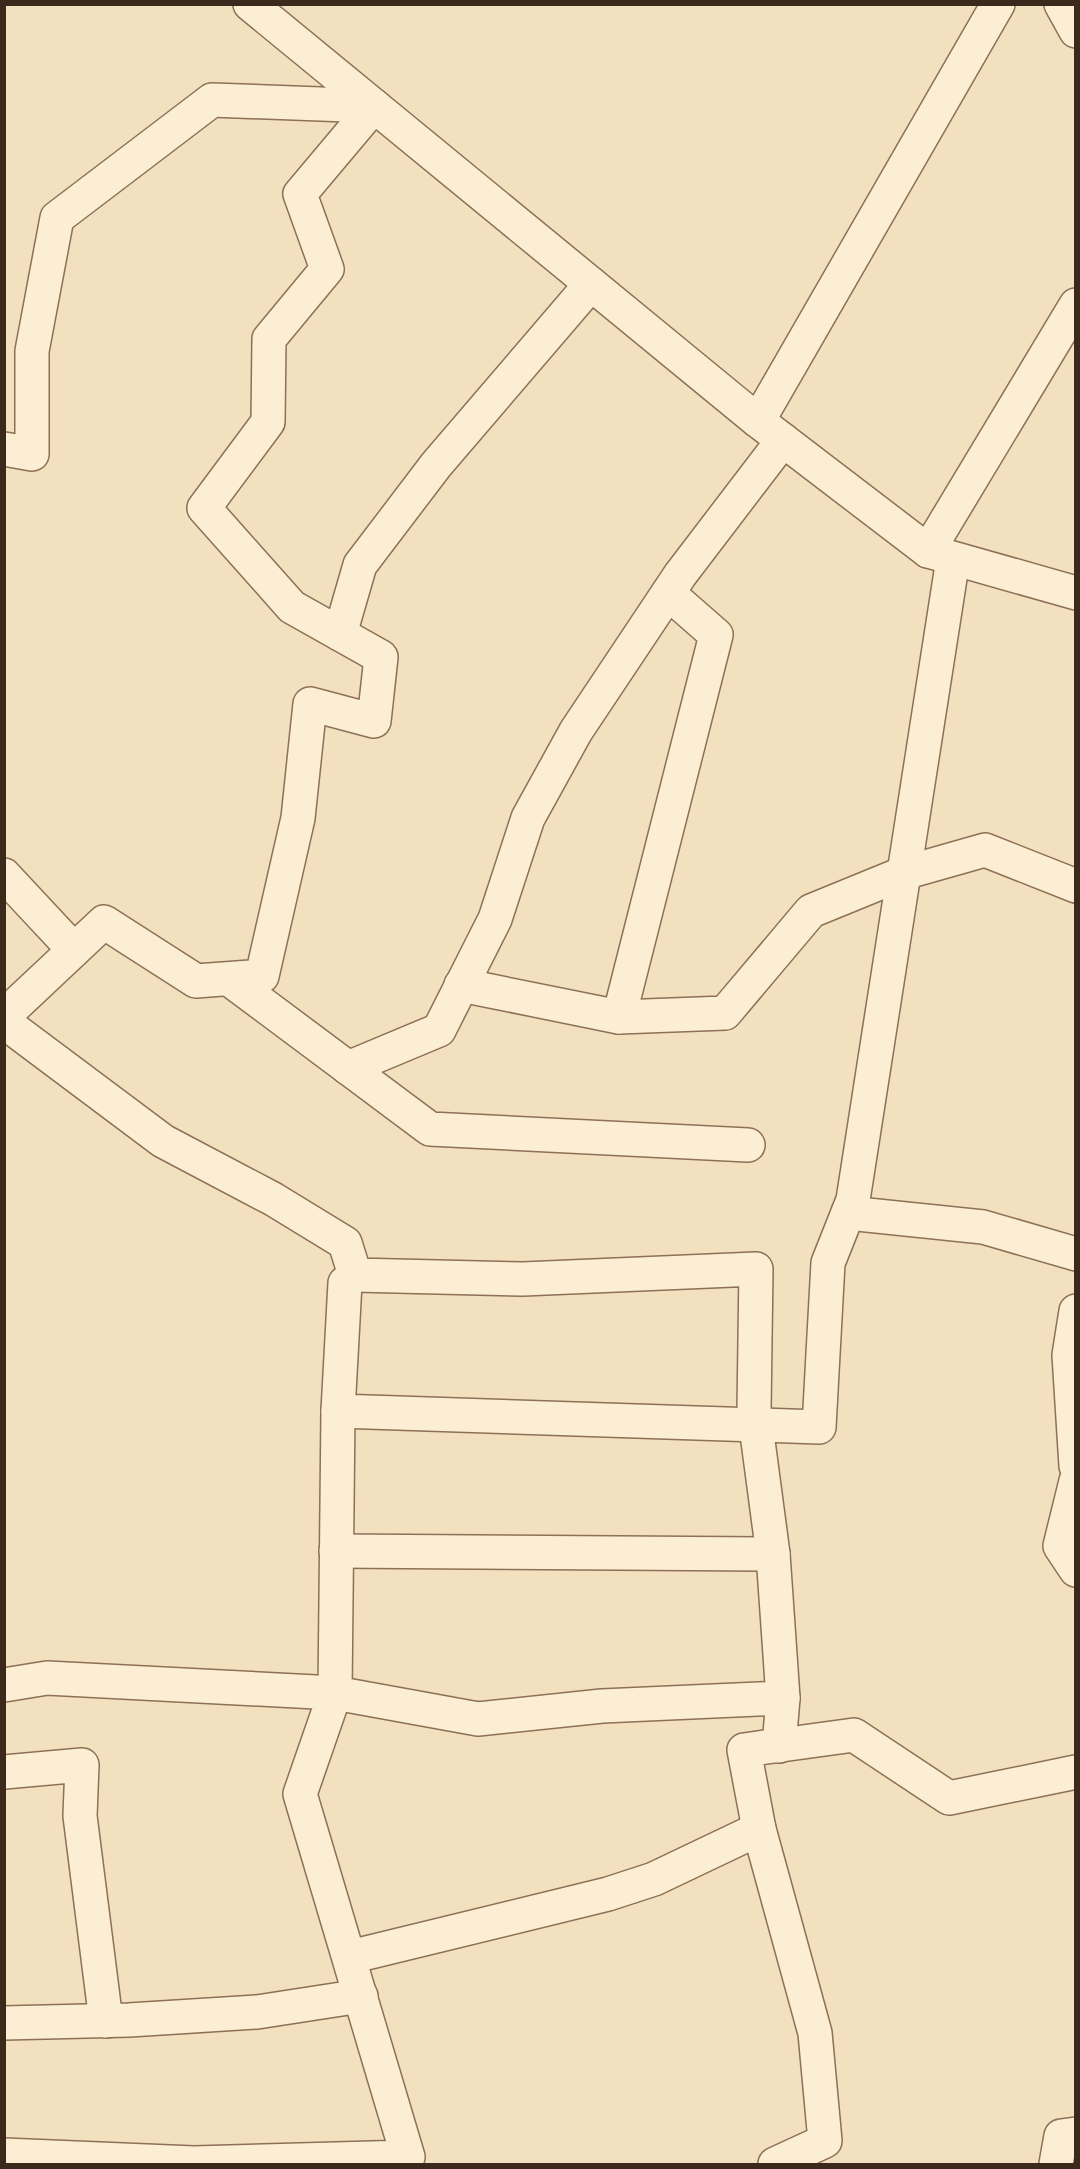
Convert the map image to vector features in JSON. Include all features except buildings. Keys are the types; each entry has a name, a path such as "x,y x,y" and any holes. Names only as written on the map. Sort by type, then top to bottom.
{"street":[{"path":"250,4 771,430 940,555 1076,593"},
{"path":"348,1068 439,1030 495,919 528,818 576,731 668,593 771,430 998,4"},
{"path":"1061,4 1076,31"},
{"path":"4,449 32,454 32,351 57,218 212,100 374,106"},
{"path":"4,1016 104,922 196,981 262,976 298,818 310,704 374,721 381,657 292,607 204,508 268,422 269,339 327,269 300,194 374,106"},
{"path":"340,634 360,565 436,465 591,284"},
{"path":"338,1411 819,1427 828,1263 848,1213 855,1188 904,873 940,555 1076,305"},
{"path":"619,1017 716,635 668,593"},
{"path":"461,985 619,1017 725,1013 811,911 904,873 985,850 1076,886"},
{"path":"4,875 74,950"},
{"path":"229,979 430,1129 748,1145"},
{"path":"4,1022 163,1141 273,1199 345,1244 355,1275 523,1279 756,1269 756,1425 773,1554 783,1698 779,1746"},
{"path":"848,1213 983,1227 1076,1254"},
{"path":"4,2155 194,2163 409,2161 300,1794 335,1693 338,1411 345,1283"},
{"path":"1076,1311 1069,1355 1076,1466"},
{"path":"1076,1481 1060,1546 1076,1570"},
{"path":"336,1551 773,1554"},
{"path":"4,1685 47,1678 335,1693 478,1719 602,1706 783,1698"},
{"path":"791,2162 825,2141 815,2033 759,1830 744,1750 854,1735 949,1798 1076,1772"},
{"path":"4,1772 82,1765 80,1816 106,2021"},
{"path":"350,1957 608,1894 654,1880 759,1830"},
{"path":"4,2023 106,2021 257,2012 361,1996"},
{"path":"1056,2164 1061,2136 1076,2134"}]}
